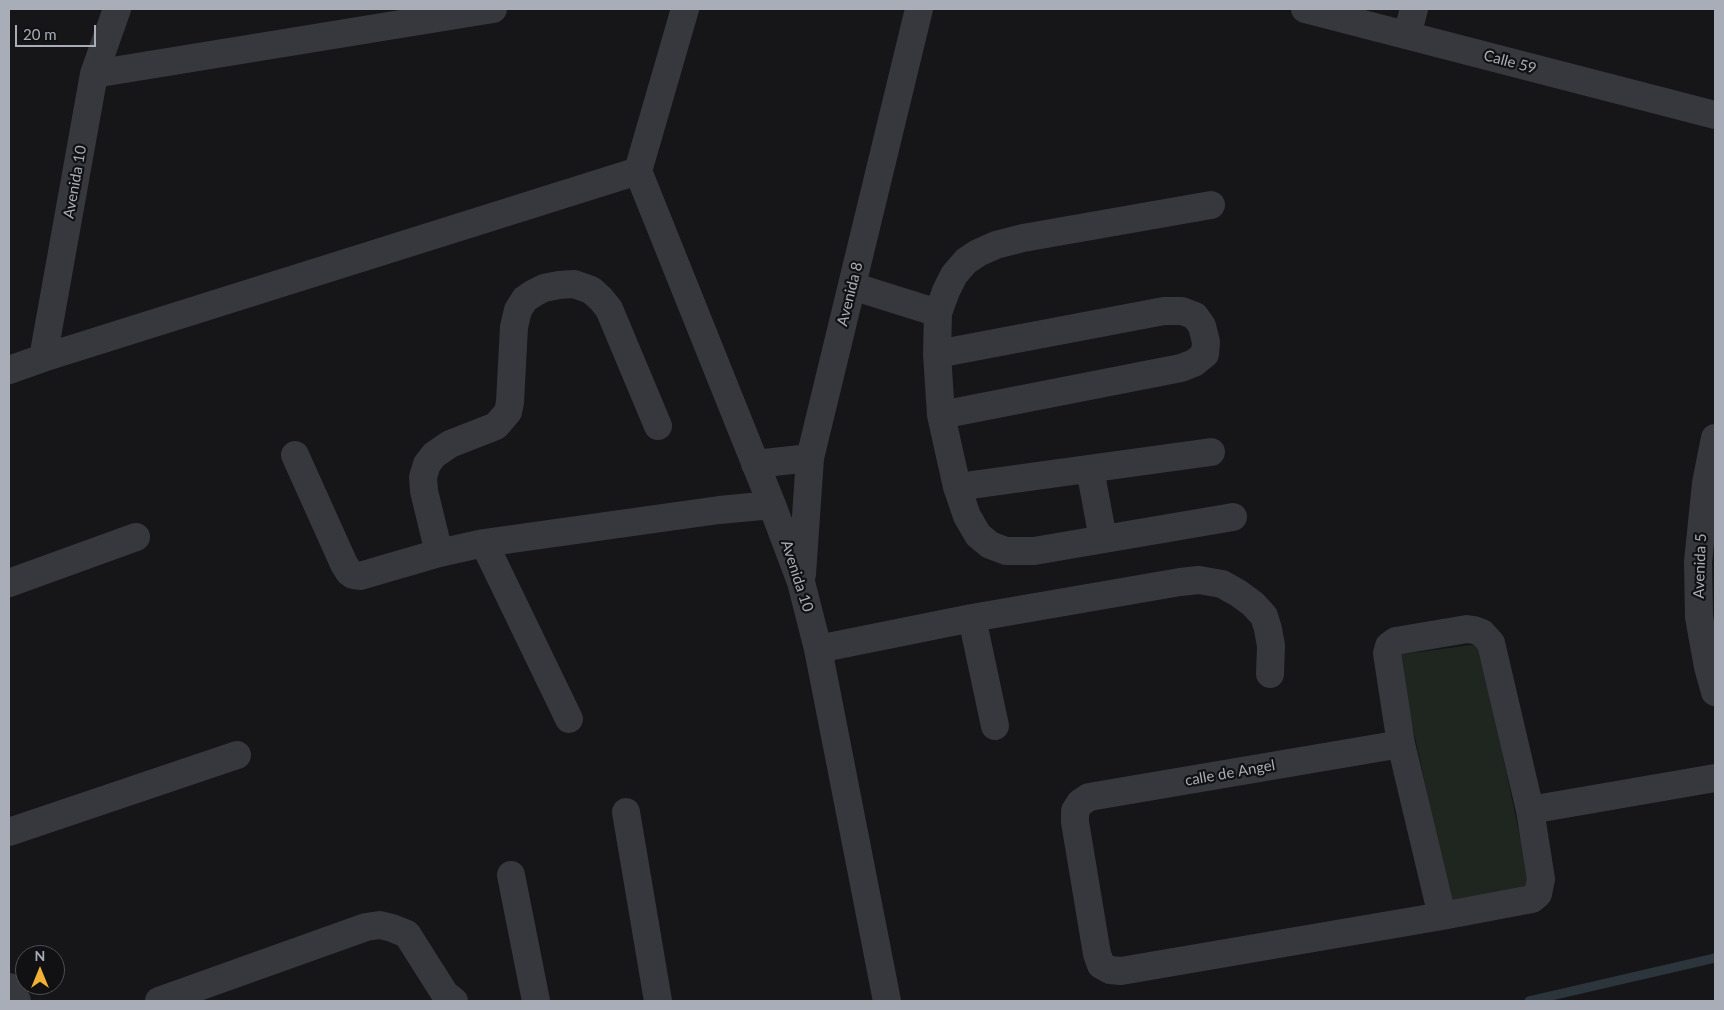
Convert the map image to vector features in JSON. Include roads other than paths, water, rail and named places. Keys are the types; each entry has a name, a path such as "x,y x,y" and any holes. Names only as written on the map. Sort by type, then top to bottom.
{"street":[{"name":"Avenida 10","path":"43,358 94,74 117,9"},
{"path":"94,74 493,9"},
{"path":"9,370 638,171 685,9"},
{"name":"Avenida 8","path":"801,582 810,458 919,9"},
{"name":"Calle 59","path":"1305,9 1715,115"},
{"path":"1407,35 1414,9"},
{"name":"Avenida 10","path":"638,171 801,582 818,649 887,1001"},
{"path":"1211,205 1023,238 996,245 978,253 966,261 954,275 946,291 938,313 936,354 941,415 958,487 967,516 978,535 990,545 1006,551 1034,551 1233,517"},
{"path":"439,553 424,491 424,477 427,464 450,444 496,426 508,412 514,327 518,310 525,299 534,293 559,284 574,284 591,290 601,298 609,309 658,426"},
{"path":"852,286 938,313"},
{"path":"936,354 1164,311 1182,311 1195,316 1202,326 1206,342 1205,354 1194,363 1181,368 941,415"},
{"name":"Avenida 5","path":"1715,438 1711,484 1698,562 1699,617 1708,667 1715,692"},
{"path":"958,487 1211,452"},
{"path":"295,455 344,564 348,572 354,576 370,574 439,553 484,543 719,510 772,505"},
{"path":"755,464 810,458"},
{"path":"1090,469 1103,539"},
{"path":"9,583 136,537"},
{"path":"484,543 569,719"},
{"path":"818,649 972,618 1199,580 1222,584 1253,604 1264,616 1271,646 1270,674"},
{"path":"972,618 995,726"},
{"path":"1467,629 1482,633 1492,643 1530,810 1540,878 1538,894 1532,899 1442,916 1401,744 1388,662 1387,653 1389,646 1396,641 1467,629"},
{"name":"calle de Angel","path":"1401,744 1089,797 1080,803 1075,811 1075,822 1097,954 1101,965 1110,970 1121,971 1442,916"},
{"path":"9,832 237,754"},
{"path":"1530,810 1715,778"},
{"path":"626,812 658,1001"},
{"path":"511,875 536,1001"},
{"path":"159,1001 366,927 380,925 406,934 445,994 454,1001"},
{"path":"9,986 17,1001"}],"waterway":[{"path":"1529,1001 1715,958"}]}
